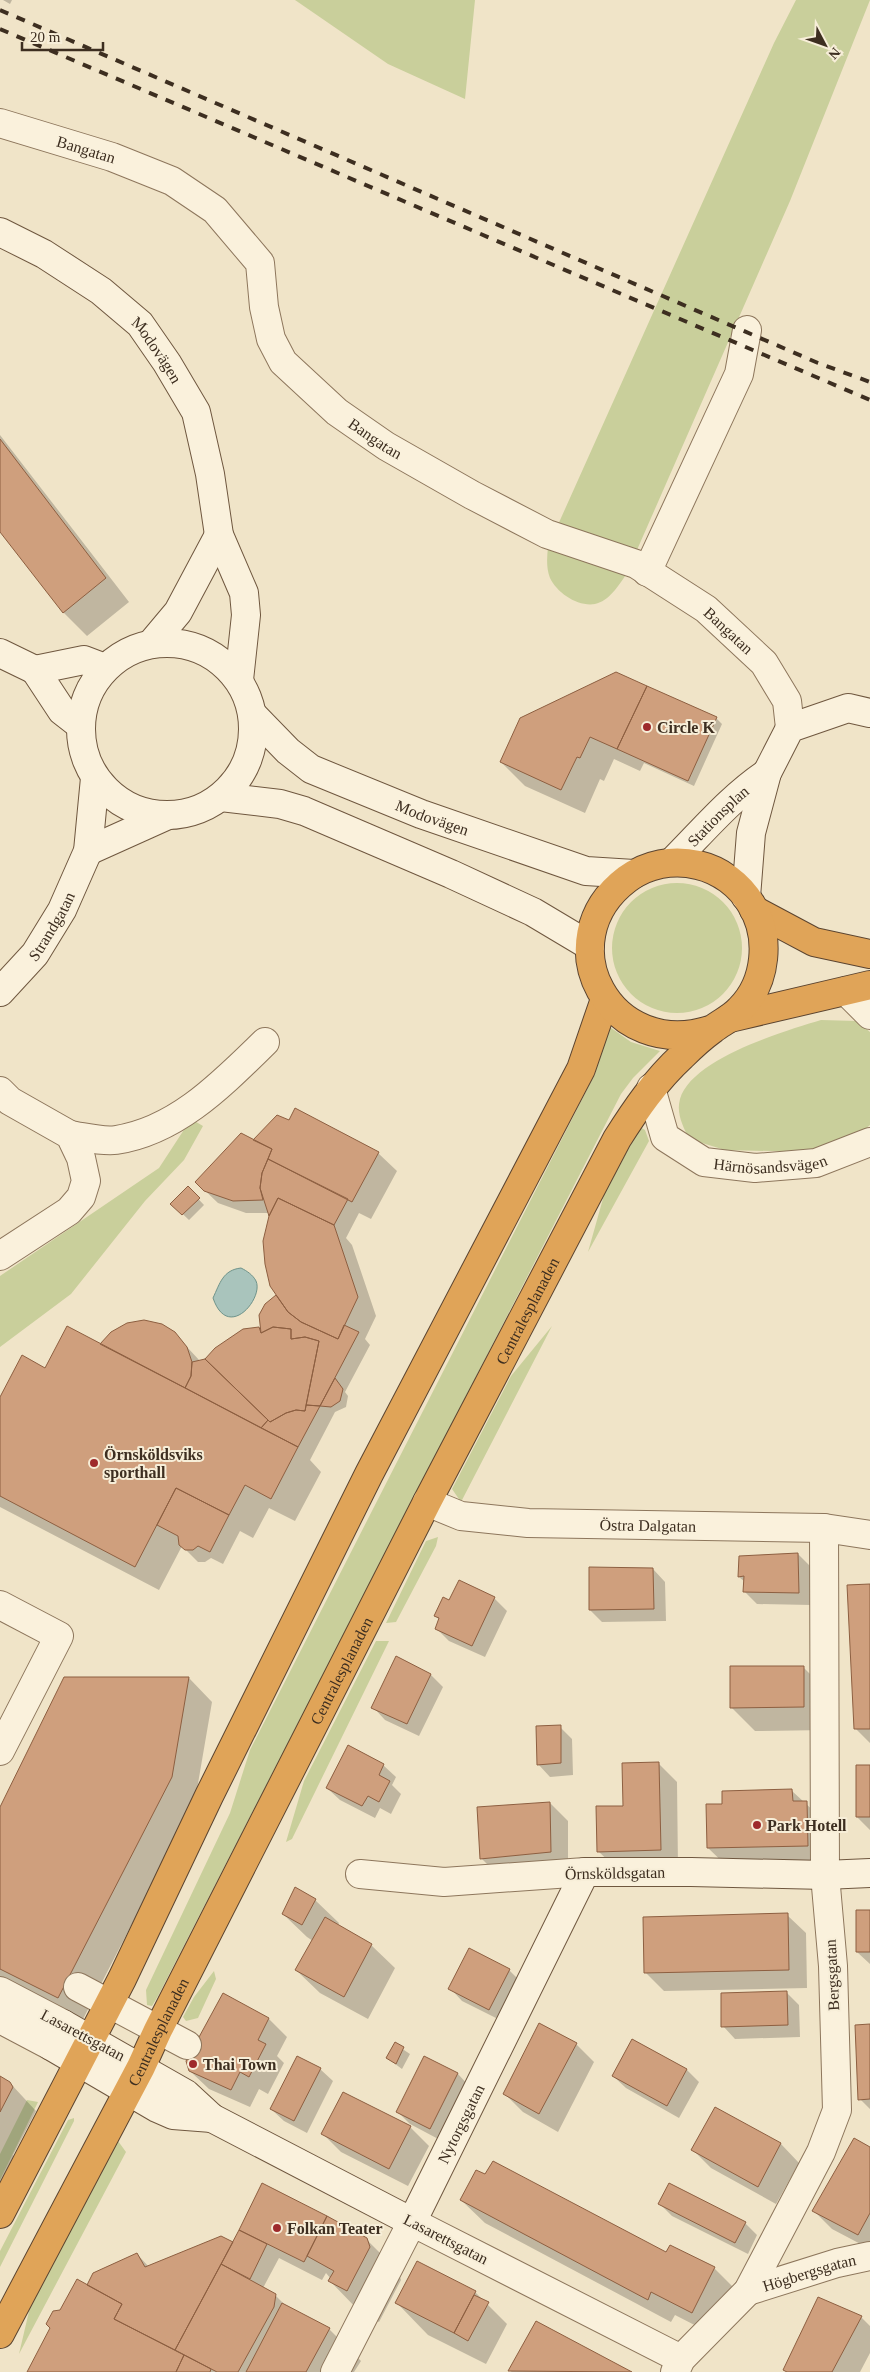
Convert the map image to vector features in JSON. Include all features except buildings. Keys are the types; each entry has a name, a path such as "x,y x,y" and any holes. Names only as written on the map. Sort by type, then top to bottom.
{"highway":[{"path":"722,1023 750,996 762,968 763,938 750,903 737,886 714,870 693,864 672,862 652,866 634,874 616,887 603,904 594,924 590,946 594,974 605,999 624,1018 647,1031 674,1036 687,1036 722,1023 858,988"},
{"path":"750,903 814,942 870,954"},
{"path":"0,2214 109,2004 209,1796 369,1474 581,1069 605,999"},
{"name":"Centralesplanaden","path":"0,2334 128,2090 142,2067 158,2030 427,1502 617,1140 651,1088 681,1057 722,1023"}],"street":[{"name":"Bangatan","path":"0,122 112,157 172,181 215,210 260,263 264,306 271,338 284,362 337,412 386,446 472,496 535,528 636,564 706,609 764,663 787,700 790,728"},
{"name":"Modovägen","path":"0,232 44,254 101,291 140,324 168,363 196,412 210,474 219,535 244,593 246,615 239,680"},
{"path":"648,572 739,374 746,330"},
{"path":"152,643 178,612 219,535"},
{"path":"177,642 201,649 222,661 239,680 248,697 253,715 253,738 248,760 237,780 221,797 205,807 187,813 168,815 140,811 115,798 95,778 83,753 80,725 83,704 92,685 105,668 127,652 152,643 177,642"},
{"path":"0,654 36,670 62,712 80,725"},
{"path":"36,670 84,660 105,668"},
{"path":"790,728 848,708 870,713"},
{"name":"Modovägen","path":"253,715 282,746 311,769 422,814 586,870 634,874"},
{"name":"Stationsplan","path":"750,903 751,833 767,773 790,728"},
{"name":"Stationsplan","path":"672,862 726,805 744,789 767,773"},
{"name":"Strandgatan","path":"0,992 35,954 62,910 88,851 95,778"},
{"path":"221,797 280,804 304,811 451,874 533,912 590,946"},
{"path":"88,851 168,815"},
{"path":"858,988 870,1015"},
{"path":"0,1091 10,1101 70,1135 114,1140 141,1133 171,1120 199,1103 228,1079 265,1042"},
{"name":"Härnösandsvägen","path":"651,1088 665,1137 704,1162 755,1168 816,1163 870,1142"},
{"path":"0,1256 69,1211 81,1197 86,1181 81,1158 70,1135"},
{"name":"Östra Dalgatan","path":"427,1502 461,1516 528,1523 824,1528 870,1535"},
{"name":"Bergsgatan","path":"678,2366 748,2291 821,2152 837,2110 833,1966 825,1875 824,1528"},
{"path":"0,1605 59,1636 0,1751"},
{"name":"Örnsköldsgatan","path":"360,1874 444,1882 585,1872 825,1875 870,1873"},
{"name":"Nytorgsgatan","path":"335,2372 412,2222 585,1872"},
{"path":"78,1987 187,2046"},
{"name":"Lasarettsgatan","path":"0,1991 57,2035 79,2062 157,2108 173,2115 212,2118"},
{"name":"Lasarettsgatan","path":"0,2019 57,2035 92,2038 186,2094 212,2118 412,2222 678,2366"},
{"name":"Högbergsgatan","path":"748,2291 837,2263 870,2256"}],"green space":[{"path":"295,0 475,0 465,99 388,64"},
{"path":"796,0 870,0 790,201 626,575 605,600 595,604 575,601 563,594 550,578 547,566 548,547 774,43"},
{"path":"677,883 690,884 702,888 723,902 737,923 741,935 741,961 737,973 723,994 702,1008 690,1012 677,1013 664,1012 652,1008 631,994 617,973 613,961 612,948 613,935 617,923 631,902 652,888 664,884"},
{"path":"821,1020 857,1021 870,1032 870,1125 856,1137 812,1152 725,1150 689,1139 682,1125 679,1104 688,1084 702,1071 742,1048 785,1031"},
{"path":"607,1025 631,1042 660,1051 633,1078 621,1094 158,1996 152,2006 147,2005 146,1990 230,1813 250,1750 595,1074"},
{"path":"191,1119 203,1126 184,1160 145,1201 71,1294 0,1347 0,1276 159,1168"},
{"path":"640,1127 645,1130 649,1141 588,1252 604,1195"},
{"path":"552,1326 461,1502 452,1489 511,1376"},
{"path":"438,1537 436,1546 396,1622 386,1623 426,1541"},
{"path":"376,1641 389,1641 292,1839 286,1842 304,1781"},
{"path":"214,1971 216,1979 198,2018 186,2021 183,2017 194,1997"},
{"path":"27,2100 38,2102 0,2180 0,2154"},
{"path":"74,2118 0,2267 0,2251 68,2120"},
{"path":"118,2141 126,2152 19,2354 30,2307"}],"water":[{"path":"241,1268 250,1273 256,1281 255,1297 243,1312 235,1316 227,1316 219,1311 213,1298 226,1274"}],"railway":[{"path":"0,10 818,363 870,382"},
{"path":"0,29 870,400"}],"place":[{"name":"Circle K","path":"647,727"},
{"name":"Örnsköldsviks sporthall","path":"94,1463"},
{"name":"Park Hotell","path":"757,1825"},
{"name":"Thai Town","path":"193,2064"},
{"name":"Folkan Teater","path":"277,2228"}]}
